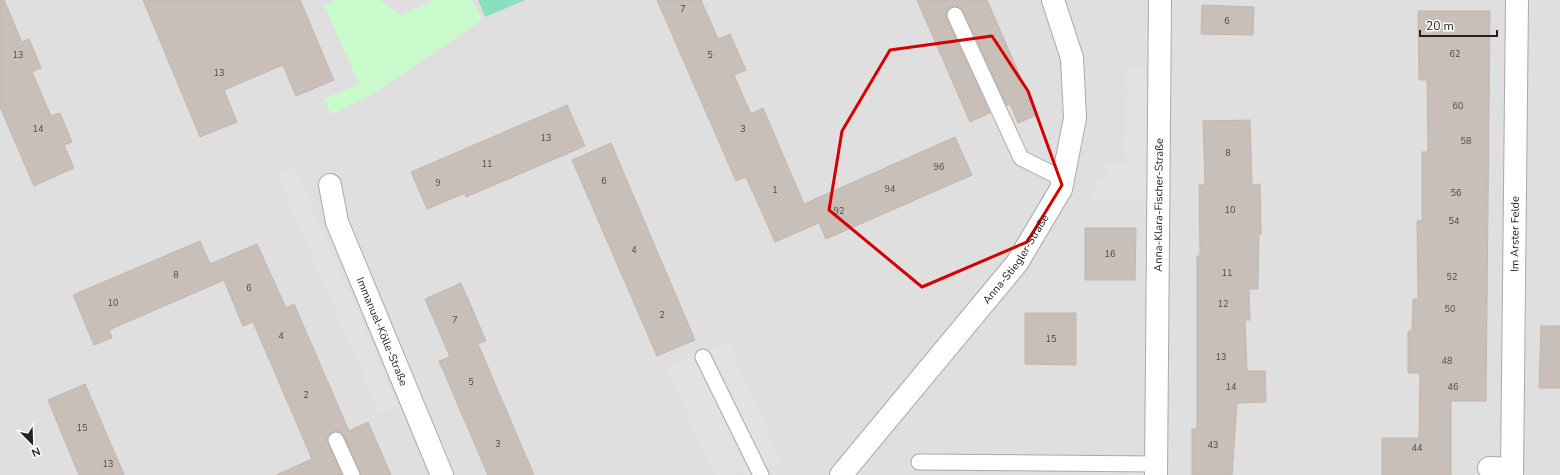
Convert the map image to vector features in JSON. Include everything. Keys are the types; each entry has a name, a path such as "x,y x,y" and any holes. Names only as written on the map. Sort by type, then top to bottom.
{"street":[{"name":"Anna-Stiegler-Straße","path":"841,475 1017,263 1060,189 1075,118 1072,58 1053,0"},
{"name":"Anna-Klara-Fischer-Straße","path":"1156,470 1160,0"},
{"name":"Im Arster Felde","path":"1489,468 1512,472 1517,0"},
{"name":"Immanuel-Kölle-Straße","path":"330,185 337,222 442,475"}],"lane":[{"path":"955,15 1021,158 1063,178"},
{"path":"703,357 761,475"},
{"path":"336,440 352,475"},
{"path":"919,462 1156,470"}],"highlighted area":[{"path":"992,36 1028,91 1062,185 1027,242 922,287 829,210 842,131 890,50"}],"shaded area":[{"path":"0,0 1560,0 1560,475 0,475"},
{"path":"1127,69 1147,69 1146,200 1088,201 1099,178 1106,178 1106,164 1125,163"},
{"path":"294,166 398,406 380,414 276,174"},
{"path":"728,341 782,463 766,470 768,475 744,475 743,473 735,475 716,475 665,369"}],"green space":[{"path":"335,0 380,0 401,15 435,0 472,0 482,20 370,96 331,114 324,99 359,84 324,5"},
{"path":"478,0 525,0 485,17"}],"building":[{"path":"0,0 4,0 22,42 29,39 41,68 32,72 51,116 60,113 72,142 64,145 74,168 34,186 0,107"},
{"path":"143,0 300,0 334,80 296,96 283,65 224,90 237,122 200,137"},
{"path":"657,0 701,0 718,39 730,34 746,70 734,75 751,114 763,108 804,204 955,137 972,175 826,239 819,223 775,242 746,177 736,181"},
{"path":"917,0 987,0 1037,115 1018,123 1010,104 1007,106 963,11 960,7 955,6 947,10 947,19 990,113 970,122"},
{"path":"1202,5 1254,7 1253,35 1201,34"},
{"path":"1418,11 1490,11 1486,401 1451,401 1451,475 1382,475 1382,438 1419,438 1420,373 1408,373 1408,331 1412,331 1413,299 1418,299 1417,221 1422,221 1422,152 1428,152 1427,80 1419,80"},
{"path":"567,105 585,146 466,197 465,193 427,209 411,172"},
{"path":"1250,120 1252,185 1260,184 1261,234 1259,234 1258,289 1249,289 1250,320 1245,320 1247,371 1265,371 1266,402 1237,403 1232,475 1192,475 1192,429 1197,429 1197,256 1200,256 1199,185 1205,185 1203,121"},
{"path":"611,143 695,340 657,356 572,160"},
{"path":"1085,228 1136,228 1135,280 1085,280"},
{"path":"200,241 210,264 257,244 286,308 294,304 349,431 368,422 391,475 361,475 344,436 341,432 336,431 329,434 327,440 342,475 276,475 312,459 253,322 243,326 224,280 109,330 112,338 94,345 73,295"},
{"path":"461,283 486,341 478,344 534,475 488,475 439,361 450,357 425,299"},
{"path":"1025,313 1076,313 1076,365 1025,364"},
{"path":"1541,326 1560,326 1560,388 1539,388"},
{"path":"85,384 124,475 79,475 48,400"}]}
